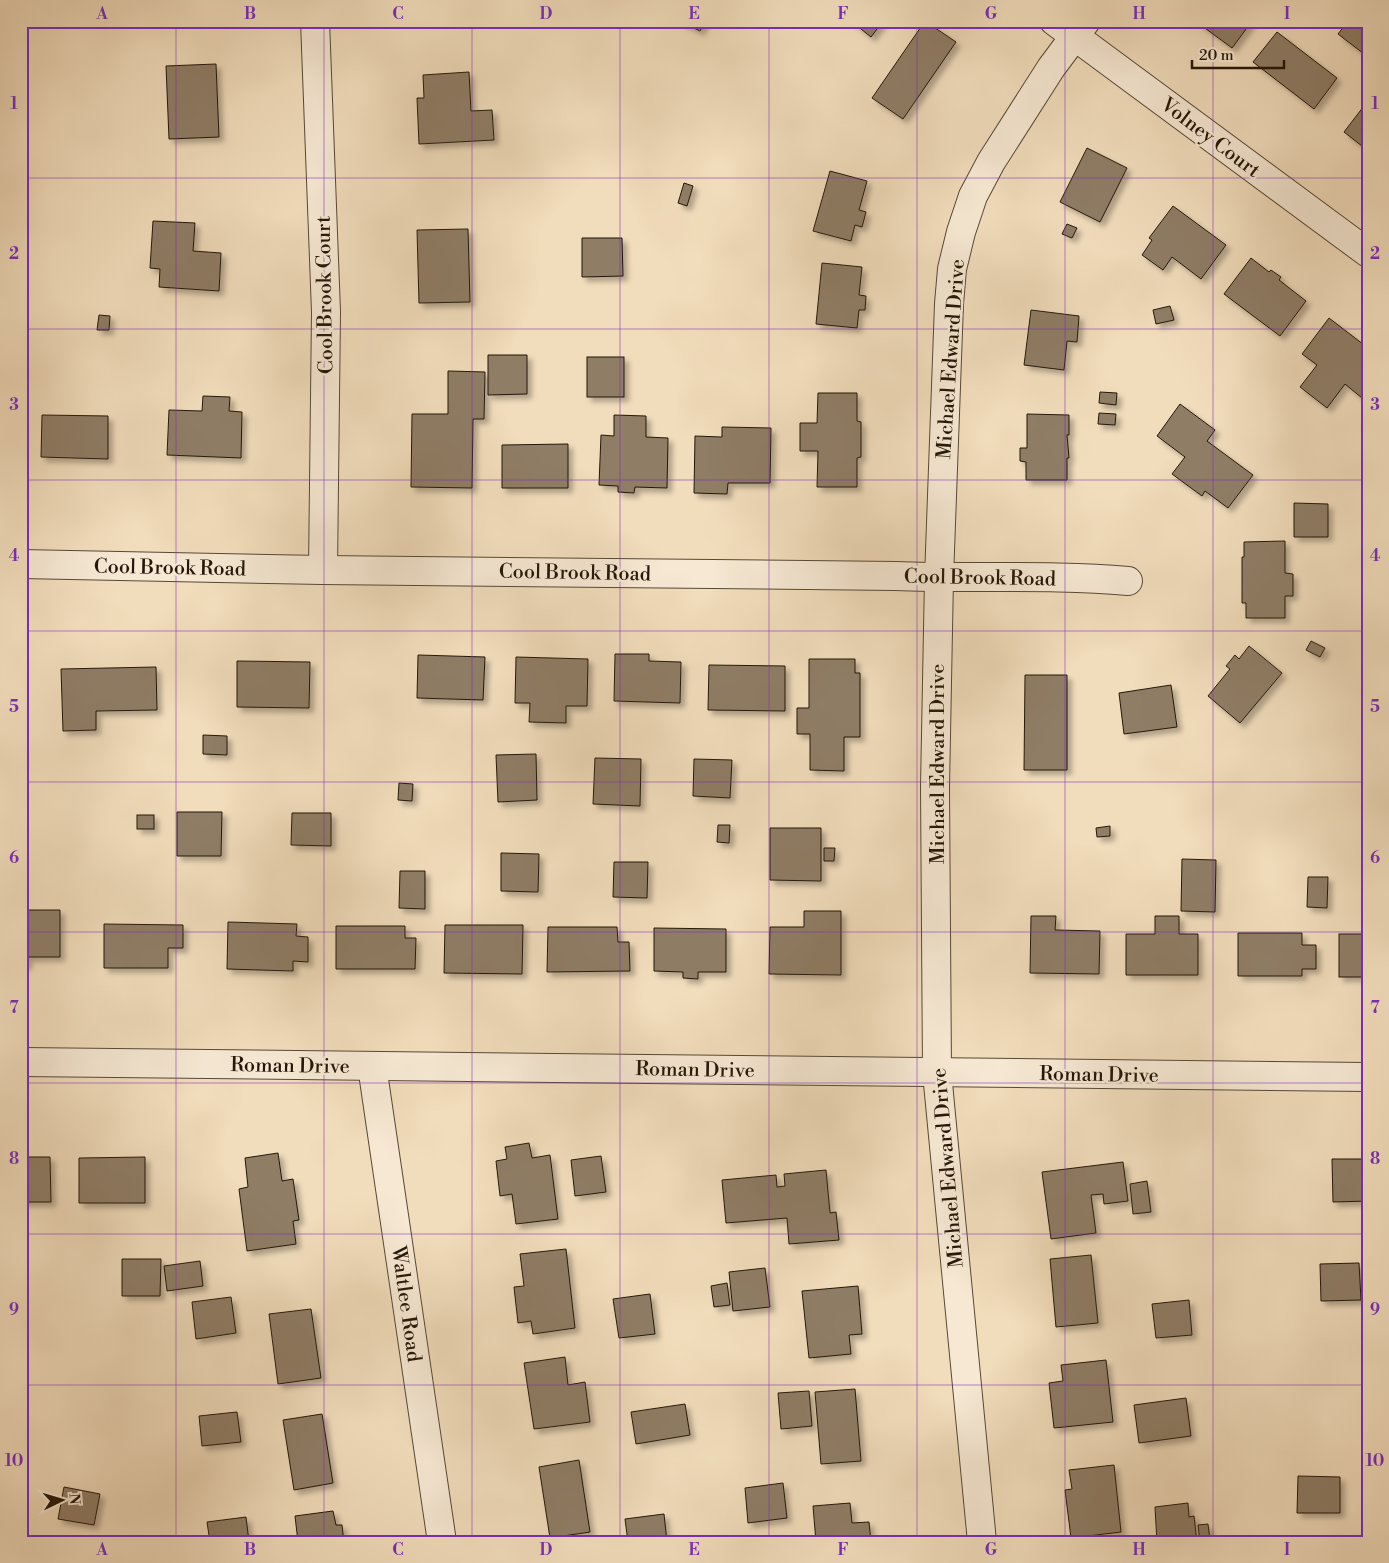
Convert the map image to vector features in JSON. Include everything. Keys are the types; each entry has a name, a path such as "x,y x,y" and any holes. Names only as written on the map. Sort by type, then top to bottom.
{"street":[{"name":"Cool Brook Court","path":"315,21 326,312 323,570"},
{"name":"Volney Court","path":"1072,26 1368,253"},
{"name":"Michael Edward Drive","path":"982,1542 937,1073 935,787 939,578 949,304 952,269 961,232 974,196 991,162 1050,68 1072,26"},
{"name":"Cool Brook Road","path":"21,564 939,578 1084,577 1128,582"},
{"name":"Roman Drive","path":"21,1062 1368,1077"},
{"name":"Waltlee Road","path":"372,1066 442,1542"}],"building":[{"path":"679,21 705,21 700,31"},
{"path":"851,21 883,21 871,37"},
{"path":"925,21 956,42 903,119 872,98"},
{"path":"1200,21 1252,21 1232,48 1198,23"},
{"path":"1348,21 1368,21 1368,57 1338,34"},
{"path":"1277,32 1337,78 1314,109 1253,62"},
{"path":"216,64 219,137 169,139 166,66"},
{"path":"469,72 471,111 492,110 494,140 419,144 417,98 424,98 423,75"},
{"path":"1367,102 1368,156 1365,154 1367,150 1344,132"},
{"path":"1087,148 1127,168 1100,222 1060,202"},
{"path":"830,171 867,181 859,210 866,212 862,227 855,225 851,241 813,231"},
{"path":"684,183 693,186 687,206 678,203"},
{"path":"1173,206 1226,245 1201,279 1172,257 1163,270 1142,255 1152,240 1149,238"},
{"path":"153,221 195,223 193,251 221,253 219,291 159,287 160,269 150,268"},
{"path":"1067,224 1077,228 1072,238 1062,234"},
{"path":"468,229 470,302 419,303 417,230"},
{"path":"582,238 622,238 623,276 582,277"},
{"path":"1251,258 1269,272 1271,270 1281,277 1279,280 1306,301 1280,336 1224,294"},
{"path":"822,263 862,267 859,295 866,296 865,310 859,310 857,328 816,324"},
{"path":"1170,306 1174,320 1156,324 1153,310"},
{"path":"1031,310 1079,316 1077,342 1067,341 1064,370 1024,365"},
{"path":"99,315 110,316 109,330 97,330"},
{"path":"1329,318 1368,348 1368,390 1362,398 1345,384 1327,408 1300,387 1317,365 1302,354"},
{"path":"488,355 527,355 527,394 488,395"},
{"path":"587,357 624,357 624,397 587,397"},
{"path":"448,371 485,372 484,419 473,419 472,488 411,487 412,414 448,414"},
{"path":"1100,392 1117,393 1116,405 1099,403"},
{"path":"818,393 857,393 857,421 861,422 861,457 857,458 857,487 817,487 818,451 800,451 800,423 817,423"},
{"path":"203,396 230,397 229,411 242,412 241,458 167,455 169,410 202,411"},
{"path":"1180,404 1215,430 1207,441 1253,475 1228,508 1205,491 1202,496 1172,474 1185,457 1157,436"},
{"path":"1099,413 1116,414 1115,425 1098,424"},
{"path":"1027,414 1069,415 1067,480 1026,480 1026,462 1020,461 1020,448 1027,448"},
{"path":"42,415 108,416 108,459 41,457"},
{"path":"614,415 646,416 646,437 668,438 667,488 635,487 634,493 618,492 618,486 599,485 601,435 614,436"},
{"path":"722,427 771,428 770,483 728,483 727,494 694,493 695,436 722,437"},
{"path":"568,444 568,488 502,488 502,445"},
{"path":"1294,503 1328,504 1328,537 1294,537"},
{"path":"1285,541 1285,573 1293,574 1293,596 1285,596 1285,618 1246,618 1246,603 1242,603 1242,557 1244,557 1244,542"},
{"path":"1366,582 1368,582 1368,595 1364,594"},
{"path":"1311,641 1325,648 1320,657 1306,650"},
{"path":"1249,646 1282,673 1240,723 1208,696 1230,669 1226,666 1235,655 1239,659"},
{"path":"615,654 649,654 649,661 681,662 680,703 614,701"},
{"path":"418,655 485,657 483,700 417,698"},
{"path":"516,657 588,659 587,706 566,706 566,723 529,722 530,703 515,703"},
{"path":"809,659 855,659 855,673 860,673 860,737 844,737 844,771 810,770 810,734 797,734 797,708 809,708"},
{"path":"237,661 310,662 309,708 237,707"},
{"path":"709,665 785,666 785,711 708,710"},
{"path":"156,667 157,710 96,711 96,730 63,731 61,669"},
{"path":"1025,675 1067,675 1067,770 1024,770"},
{"path":"1171,685 1177,727 1124,734 1119,693"},
{"path":"203,735 227,736 227,755 203,754"},
{"path":"536,754 537,800 498,802 496,755"},
{"path":"595,758 641,759 640,806 593,804"},
{"path":"694,759 732,760 730,798 693,796"},
{"path":"399,783 413,784 412,801 398,800"},
{"path":"177,812 222,812 221,856 177,856"},
{"path":"292,813 331,813 331,846 291,845"},
{"path":"137,815 154,815 154,829 137,829"},
{"path":"718,825 730,825 729,843 717,842"},
{"path":"1110,826 1110,836 1097,837 1096,828"},
{"path":"770,828 821,828 821,881 770,880"},
{"path":"824,848 835,848 834,861 824,861"},
{"path":"501,853 539,854 538,892 501,891"},
{"path":"1182,859 1216,860 1215,912 1181,911"},
{"path":"614,862 648,862 647,898 613,897"},
{"path":"400,871 425,871 425,909 399,908"},
{"path":"1308,877 1328,877 1327,908 1307,907"},
{"path":"21,910 60,910 60,957 27,957 27,965 21,965"},
{"path":"804,911 841,911 841,975 769,974 770,927 804,927"},
{"path":"1031,916 1056,916 1055,930 1100,931 1099,974 1030,973"},
{"path":"1155,916 1179,916 1179,934 1198,934 1198,975 1126,975 1126,934 1155,934"},
{"path":"228,922 297,924 296,936 308,937 308,962 293,961 293,971 227,969"},
{"path":"104,924 183,925 183,948 168,948 168,968 104,968"},
{"path":"445,925 523,925 522,974 444,973"},
{"path":"336,926 405,926 405,938 416,938 415,969 336,969"},
{"path":"548,927 617,927 618,942 629,942 630,971 547,972"},
{"path":"654,928 726,929 726,972 698,972 698,979 683,978 683,972 654,971"},
{"path":"1238,933 1302,933 1302,945 1316,945 1316,969 1302,969 1302,976 1238,976"},
{"path":"1339,934 1368,934 1368,977 1339,977"},
{"path":"529,1143 532,1158 550,1155 558,1219 516,1224 512,1194 500,1196 496,1161 507,1159 505,1147"},
{"path":"21,1148 22,1157 50,1157 51,1202 21,1202"},
{"path":"278,1153 282,1181 293,1179 299,1220 293,1221 296,1244 247,1251 239,1189 248,1187 245,1158"},
{"path":"601,1156 606,1192 575,1196 571,1160"},
{"path":"145,1157 145,1203 79,1203 79,1158"},
{"path":"1332,1159 1368,1159 1368,1201 1333,1202"},
{"path":"1123,1162 1128,1201 1104,1204 1103,1194 1091,1195 1096,1233 1051,1239 1042,1172"},
{"path":"826,1170 830,1213 836,1212 839,1240 789,1244 787,1218 726,1223 722,1180 776,1175 777,1187 785,1186 784,1174"},
{"path":"1147,1181 1151,1212 1133,1214 1130,1184"},
{"path":"566,1249 575,1328 533,1334 531,1321 518,1323 514,1287 524,1286 520,1254"},
{"path":"1091,1255 1098,1323 1056,1327 1050,1259"},
{"path":"122,1259 161,1259 160,1296 122,1296"},
{"path":"200,1261 203,1286 167,1291 164,1266"},
{"path":"1359,1263 1361,1300 1321,1301 1320,1264"},
{"path":"765,1268 770,1307 733,1311 729,1272"},
{"path":"727,1283 730,1305 714,1307 711,1286"},
{"path":"858,1286 862,1334 849,1335 851,1354 809,1358 802,1291"},
{"path":"650,1294 655,1334 619,1338 613,1299"},
{"path":"231,1297 236,1333 196,1339 192,1302"},
{"path":"1189,1300 1192,1335 1156,1338 1152,1304"},
{"path":"311,1309 321,1378 278,1384 269,1314"},
{"path":"565,1357 568,1385 585,1382 590,1422 534,1429 524,1363"},
{"path":"1106,1360 1113,1422 1054,1428 1049,1383 1063,1381 1061,1365"},
{"path":"855,1389 861,1461 821,1464 815,1392"},
{"path":"809,1391 812,1426 781,1429 778,1393"},
{"path":"1186,1398 1191,1436 1139,1443 1134,1405"},
{"path":"685,1404 690,1435 636,1444 631,1412"},
{"path":"237,1412 241,1442 202,1446 199,1416"},
{"path":"322,1414 333,1483 294,1490 283,1420"},
{"path":"579,1460 590,1532 550,1538 539,1467"},
{"path":"1114,1465 1121,1532 1071,1538 1065,1490 1072,1489 1069,1470"},
{"path":"1298,1476 1340,1477 1340,1513 1297,1513"},
{"path":"783,1483 787,1518 748,1523 745,1488"},
{"path":"64,1487 100,1494 94,1525 58,1519"},
{"path":"850,1503 852,1523 869,1522 871,1542 816,1542 813,1506"},
{"path":"1188,1503 1189,1517 1194,1516 1197,1542 1157,1542 1155,1507"},
{"path":"333,1511 336,1525 342,1525 344,1542 298,1542 295,1516"},
{"path":"664,1514 667,1542 628,1542 625,1519"},
{"path":"246,1517 249,1542 210,1542 207,1522"},
{"path":"1208,1524 1210,1540 1200,1541 1198,1525"}]}
